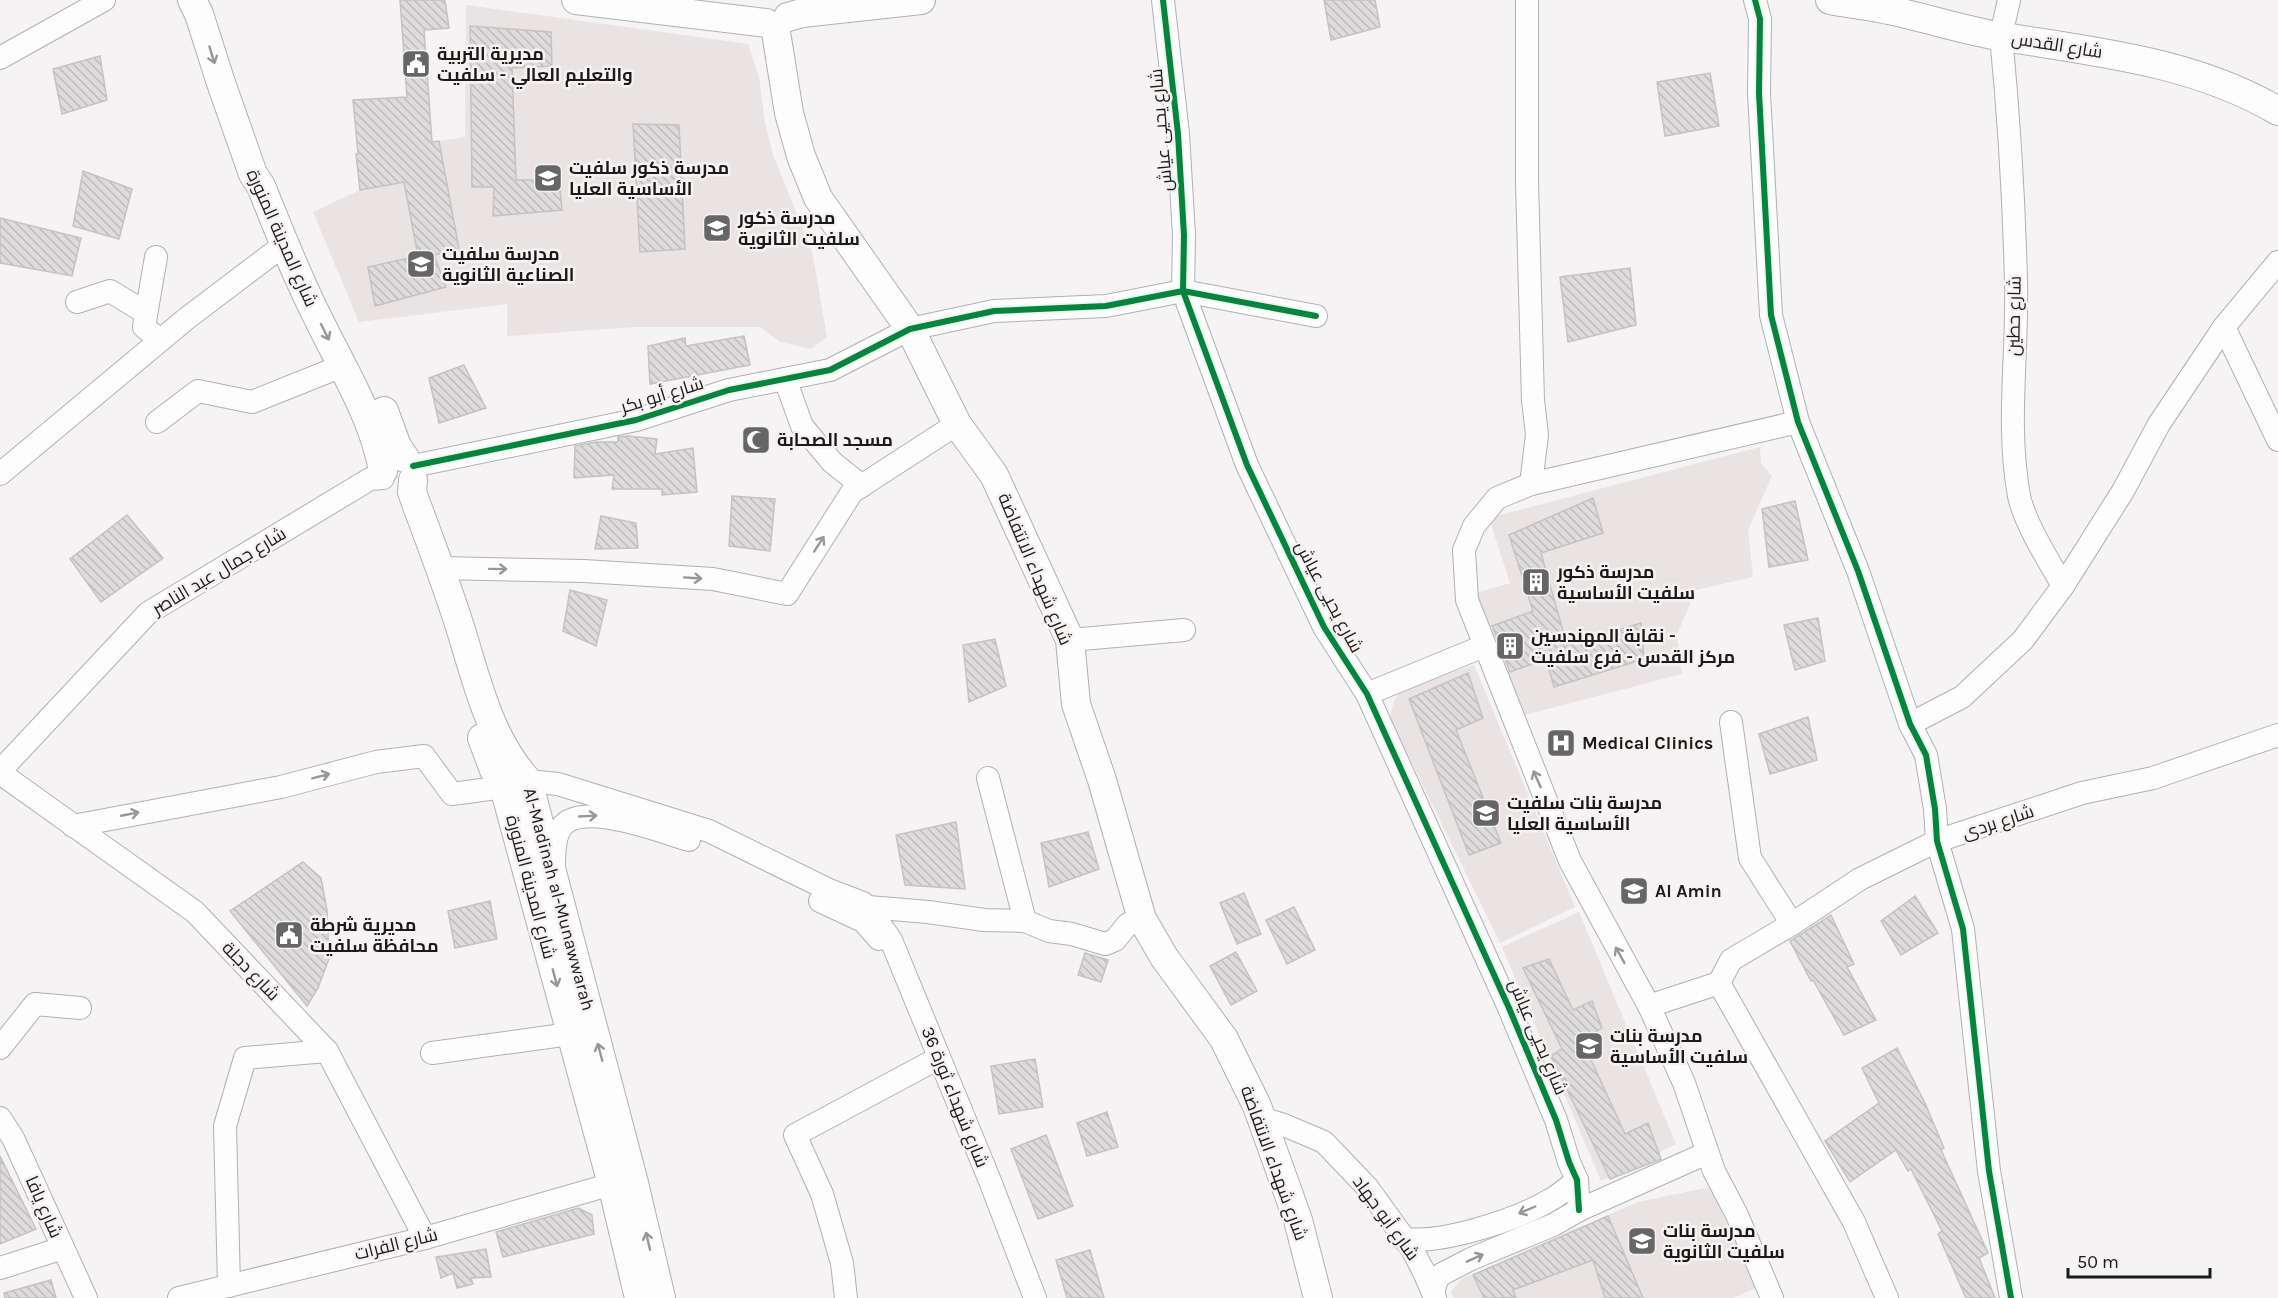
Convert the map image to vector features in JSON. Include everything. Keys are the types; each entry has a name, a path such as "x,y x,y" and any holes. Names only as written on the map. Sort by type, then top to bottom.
{"main road":[{"name":"شارع المدينة المنورة","path":"192,0 199,14 253,174 261,186 306,295 372,432 398,473"},
{"name":"شارع المدينة المنورة","path":"213,0 271,166 278,177 324,287 380,400 397,446 403,506 468,702 494,770 516,784 570,1034 612,1184 639,1298"},
{"path":"576,0 773,11 846,8 921,0"},
{"path":"688,0 753,6 773,11"},
{"name":"شارع القدس","path":"1830,0 1890,10 2005,19 2084,48 2178,70 2251,96 2278,111"},
{"name":"شارع القدس","path":"1912,0 2086,33 2182,56 2229,70 2278,94"},
{"name":"شارع شهداء الانتفاضة","path":"773,11 789,113 801,156 818,198 910,328 957,424 994,475 1070,640 1076,704 1102,780 1143,919 1164,957 1224,1039 1261,1118 1298,1220 1318,1298"},
{"name":"Al-Madīnah al-Munawwarah","path":"398,473 412,492 440,568 492,725 553,875 633,1179 661,1298"}],"street":[{"path":"0,58 104,0"},
{"name":"شارع يحيى عياش","path":"1163,0 1178,134 1184,234 1183,291 1247,465 1324,627 1367,694 1509,1008 1556,1120 1577,1180"},
{"path":"1527,0 1527,182 1536,435 1531,484"},
{"path":"1755,0 1760,19 1759,93 1771,315 1798,422 1858,571 1910,724 1926,755 1935,809 1937,841 1963,929 1989,1171 2011,1298"},
{"name":"شارع حطين","path":"2005,19 2016,285 2012,437 2020,498 2040,546 2063,586"},
{"path":"0,474 160,340 285,244"},
{"path":"156,257 144,327 160,340"},
{"path":"1910,724 1962,697 2023,640 2063,586 2122,491 2159,424 2223,327 2278,262"},
{"path":"77,302 110,291 146,313"},
{"path":"1183,291 1316,316"},
{"name":"شارع أبو بكر","path":"398,473 636,420 729,390 830,370 910,328 994,311 1106,306 1183,291"},
{"path":"2223,327 2278,440"},
{"path":"158,422 198,392 252,402 342,366"},
{"path":"785,379 802,426 832,462 862,486"},
{"path":"1772,1298 1707,1152 1684,1083 1649,1006 1570,861 1467,600 1464,550 1474,526 1497,498 1531,484 1798,422"},
{"path":"440,568 584,571 712,579 787,594 852,492 957,424"},
{"name":"شارع جمال عبد الناصر","path":"0,772 148,613 369,479 398,473"},
{"path":"1070,640 1184,630"},
{"path":"1367,694 1484,646"},
{"path":"1731,722 1750,858 1792,924"},
{"name":"شارع بردى","path":"1719,983 1731,960 1792,924 1860,879 1937,841 2082,793 2153,778 2278,735"},
{"path":"73,826 280,787 376,762 424,756 452,794 516,784 558,784 709,831 865,910"},
{"name":"شارع دجلة","path":"0,772 195,912 327,1051 425,1238"},
{"path":"988,778 1025,921"},
{"path":"553,875 559,831 569,820 584,815 603,816 703,844 865,910 928,912 984,920 1025,921 1049,931 1072,934 1105,944 1115,940 1128,924 1143,919"},
{"name":"شارع شهداء ثورة 36","path":"865,910 891,940 990,1181 1035,1298"},
{"name":"شارع شهداء ثورة 36","path":"865,910 933,1061 984,1183 1028,1298"},
{"path":"891,940 893,922 906,911"},
{"path":"1649,1006 1719,983 1854,1222 1887,1298"},
{"path":"0,1048 35,1005 80,1008"},
{"path":"432,1053 570,1034"},
{"path":"229,1286 225,1126 245,1058 327,1051"},
{"path":"846,1298 842,1263 822,1194 795,1135 933,1061"},
{"name":"شارع يافا","path":"0,1118 13,1138 86,1298"},
{"name":"شارع أبو جهاد","path":"1261,1118 1324,1142 1367,1187 1424,1272 1434,1295"},
{"path":"1434,1295 1437,1279 1442,1274 1471,1259 1553,1225 1580,1210 1707,1152"},
{"path":"1577,1180 1600,1201"},
{"path":"1577,1180 1580,1210"},
{"path":"1402,1238 1425,1240 1450,1237 1486,1226 1550,1200 1577,1180"},
{"name":"شارع الفرات","path":"179,1298 425,1238 612,1184"},
{"path":"0,1268 63,1248"}],"shaded area":[{"path":"466,5 748,44 759,77 765,123 773,155 812,251 827,337 811,349 780,342 760,327 634,327 507,336 507,304 359,322 313,212 360,190 356,154 465,137"},
{"path":"1760,447 1761,463 1772,476 1748,530 1753,577 1696,590 1677,634 1682,674 1521,716 1504,674 1533,663 1515,618 1487,628 1476,593 1510,583 1489,518"},
{"name":"مدرسة بنات سلفيت الأساسية العليا","path":"1474,665 1575,907 1500,943 1390,718 1394,700 1403,689"},
{"name":"مدرسة بنات سلفيت الأساسية","path":"1579,912 1676,1144 1601,1181 1502,947"},
{"name":"مدرسة بنات سلفيت الثانوية","path":"1710,1187 1756,1288 1733,1298 1454,1298 1451,1292 1461,1279 1638,1202"}],"building":[{"path":"400,0 445,0 449,28 424,30 432,142 439,141 459,249 434,255 446,287 375,306 368,267 418,256 404,182 360,190 356,154 358,154 353,100 407,97"},
{"path":"1324,0 1375,0 1380,27 1331,40"},
{"name":"مدرسة ذكور سلفيت الأساسية العليا","path":"470,26 551,32 552,66 512,68 516,180 559,180 562,210 493,216 494,187 472,187"},
{"path":"100,56 107,100 62,114 53,69"},
{"path":"1710,73 1719,126 1665,136 1657,82"},
{"name":"مدرسة ذكور سلفيت الثانوية","path":"633,124 679,125 685,249 640,252"},
{"path":"83,171 132,189 119,239 73,226"},
{"path":"0,218 81,238 72,276 0,263"},
{"path":"1630,268 1636,325 1568,342 1560,277"},
{"path":"744,336 750,365 650,384 648,346 685,338 686,346"},
{"path":"464,365 486,408 439,423 429,378"},
{"path":"618,437 657,439 655,454 693,448 697,492 662,495 662,489 612,489 614,475 574,478 575,446 596,442 618,442"},
{"path":"732,496 775,499 770,551 729,546"},
{"name":"مدرسة ذكور سلفيت الأساسية","path":"1593,498 1603,533 1541,553 1567,645 1641,623 1644,659 1554,687 1546,659 1510,672 1492,626 1533,611 1509,535"},
{"path":"1795,501 1808,560 1769,567 1762,509"},
{"path":"127,515 163,558 101,602 70,559"},
{"path":"601,516 636,523 638,548 595,549"},
{"path":"570,590 607,600 596,646 563,631"},
{"path":"1818,618 1825,661 1795,670 1784,625"},
{"path":"995,639 1006,686 969,702 963,645"},
{"name":"مدرسة بنات سلفيت الأساسية العليا","path":"1468,673 1483,718 1456,730 1501,843 1469,855 1409,699"},
{"path":"1808,717 1817,760 1770,774 1759,734"},
{"path":"956,822 965,889 905,885 896,835"},
{"path":"1088,832 1099,869 1049,887 1041,843"},
{"name":"مديرية شرطة محافظة سلفيت","path":"303,862 321,878 327,910 329,959 318,988 307,1006 230,911"},
{"path":"1244,893 1261,934 1237,944 1220,903"},
{"path":"1915,896 1938,933 1901,955 1881,921"},
{"path":"490,901 497,939 455,948 448,911"},
{"path":"1294,907 1315,950 1287,964 1266,920"},
{"path":"1831,915 1854,964 1847,967 1876,1020 1844,1035 1790,941"},
{"path":"1236,952 1257,991 1231,1005 1210,966"},
{"path":"1085,953 1108,960 1101,982 1078,975"},
{"name":"مدرسة بنات سلفيت الأساسية","path":"1549,959 1573,1010 1592,1001 1602,1028 1582,1040 1625,1134 1648,1123 1661,1159 1610,1179 1551,1056 1562,1049 1523,968"},
{"path":"1897,1048 1925,1103 1944,1148 1941,1150 1988,1253 1979,1258 1995,1298 1966,1298 1938,1234 1942,1231 1911,1169 1908,1171 1896,1150 1850,1182 1825,1141 1879,1103 1862,1068"},
{"path":"1035,1059 1043,1107 999,1114 991,1066"},
{"path":"1107,1112 1118,1147 1087,1156 1077,1123"},
{"path":"1046,1135 1073,1206 1038,1219 1011,1149"},
{"path":"0,1156 36,1229 0,1244"},
{"path":"578,1208 592,1215 594,1234 503,1257 496,1232"},
{"name":"مدرسة بنات سلفيت الثانوية","path":"1608,1216 1643,1298 1605,1298 1593,1260 1513,1290 1516,1298 1484,1298 1473,1275"},
{"path":"486,1249 491,1277 471,1278 473,1284 457,1288 453,1273 441,1278 436,1257"},
{"path":"1090,1250 1104,1298 1067,1298 1056,1260"},
{"path":"51,1280 56,1298 5,1298 4,1293"}],"cycle path":[{"path":"1163,0 1178,134 1184,235 1183,291 1247,465 1324,627 1367,694 1509,1008 1556,1120 1577,1180 1579,1210"},
{"path":"1755,0 1760,19 1759,93 1771,315 1798,422 1858,571 1910,724 1926,755 1935,809 1937,841 1963,929 1989,1171 2011,1298"},
{"path":"413,466 636,420 729,390 830,370 910,329 994,311 1106,306 1183,291 1316,316"}],"place":[{"name":"مديرية التربية والتعليم العالي - سلفيت","path":"416,64"},
{"name":"مدرسة ذكور سلفيت الأساسية العليا","path":"548,178"},
{"name":"مدرسة ذكور سلفيت الثانوية","path":"717,228"},
{"name":"مدرسة سلفيت الصناعية الثانوية","path":"421,264"},
{"name":"مسجد الصحابة","path":"756,440"},
{"name":"مدرسة ذكور سلفيت الأساسية","path":"1536,582"},
{"name":"نقابة المهندسين - مركز القدس - فرع سلفيت","path":"1510,646"},
{"name":"Medical Clinics","path":"1561,743"},
{"name":"مدرسة بنات سلفيت الأساسية العليا","path":"1486,813"},
{"name":"Al Amin","path":"1634,891"},
{"name":"مديرية شرطة محافظة سلفيت","path":"289,935"},
{"name":"مدرسة بنات سلفيت الأساسية","path":"1589,1046"},
{"name":"مدرسة بنات سلفيت الثانوية","path":"1642,1241"}]}
